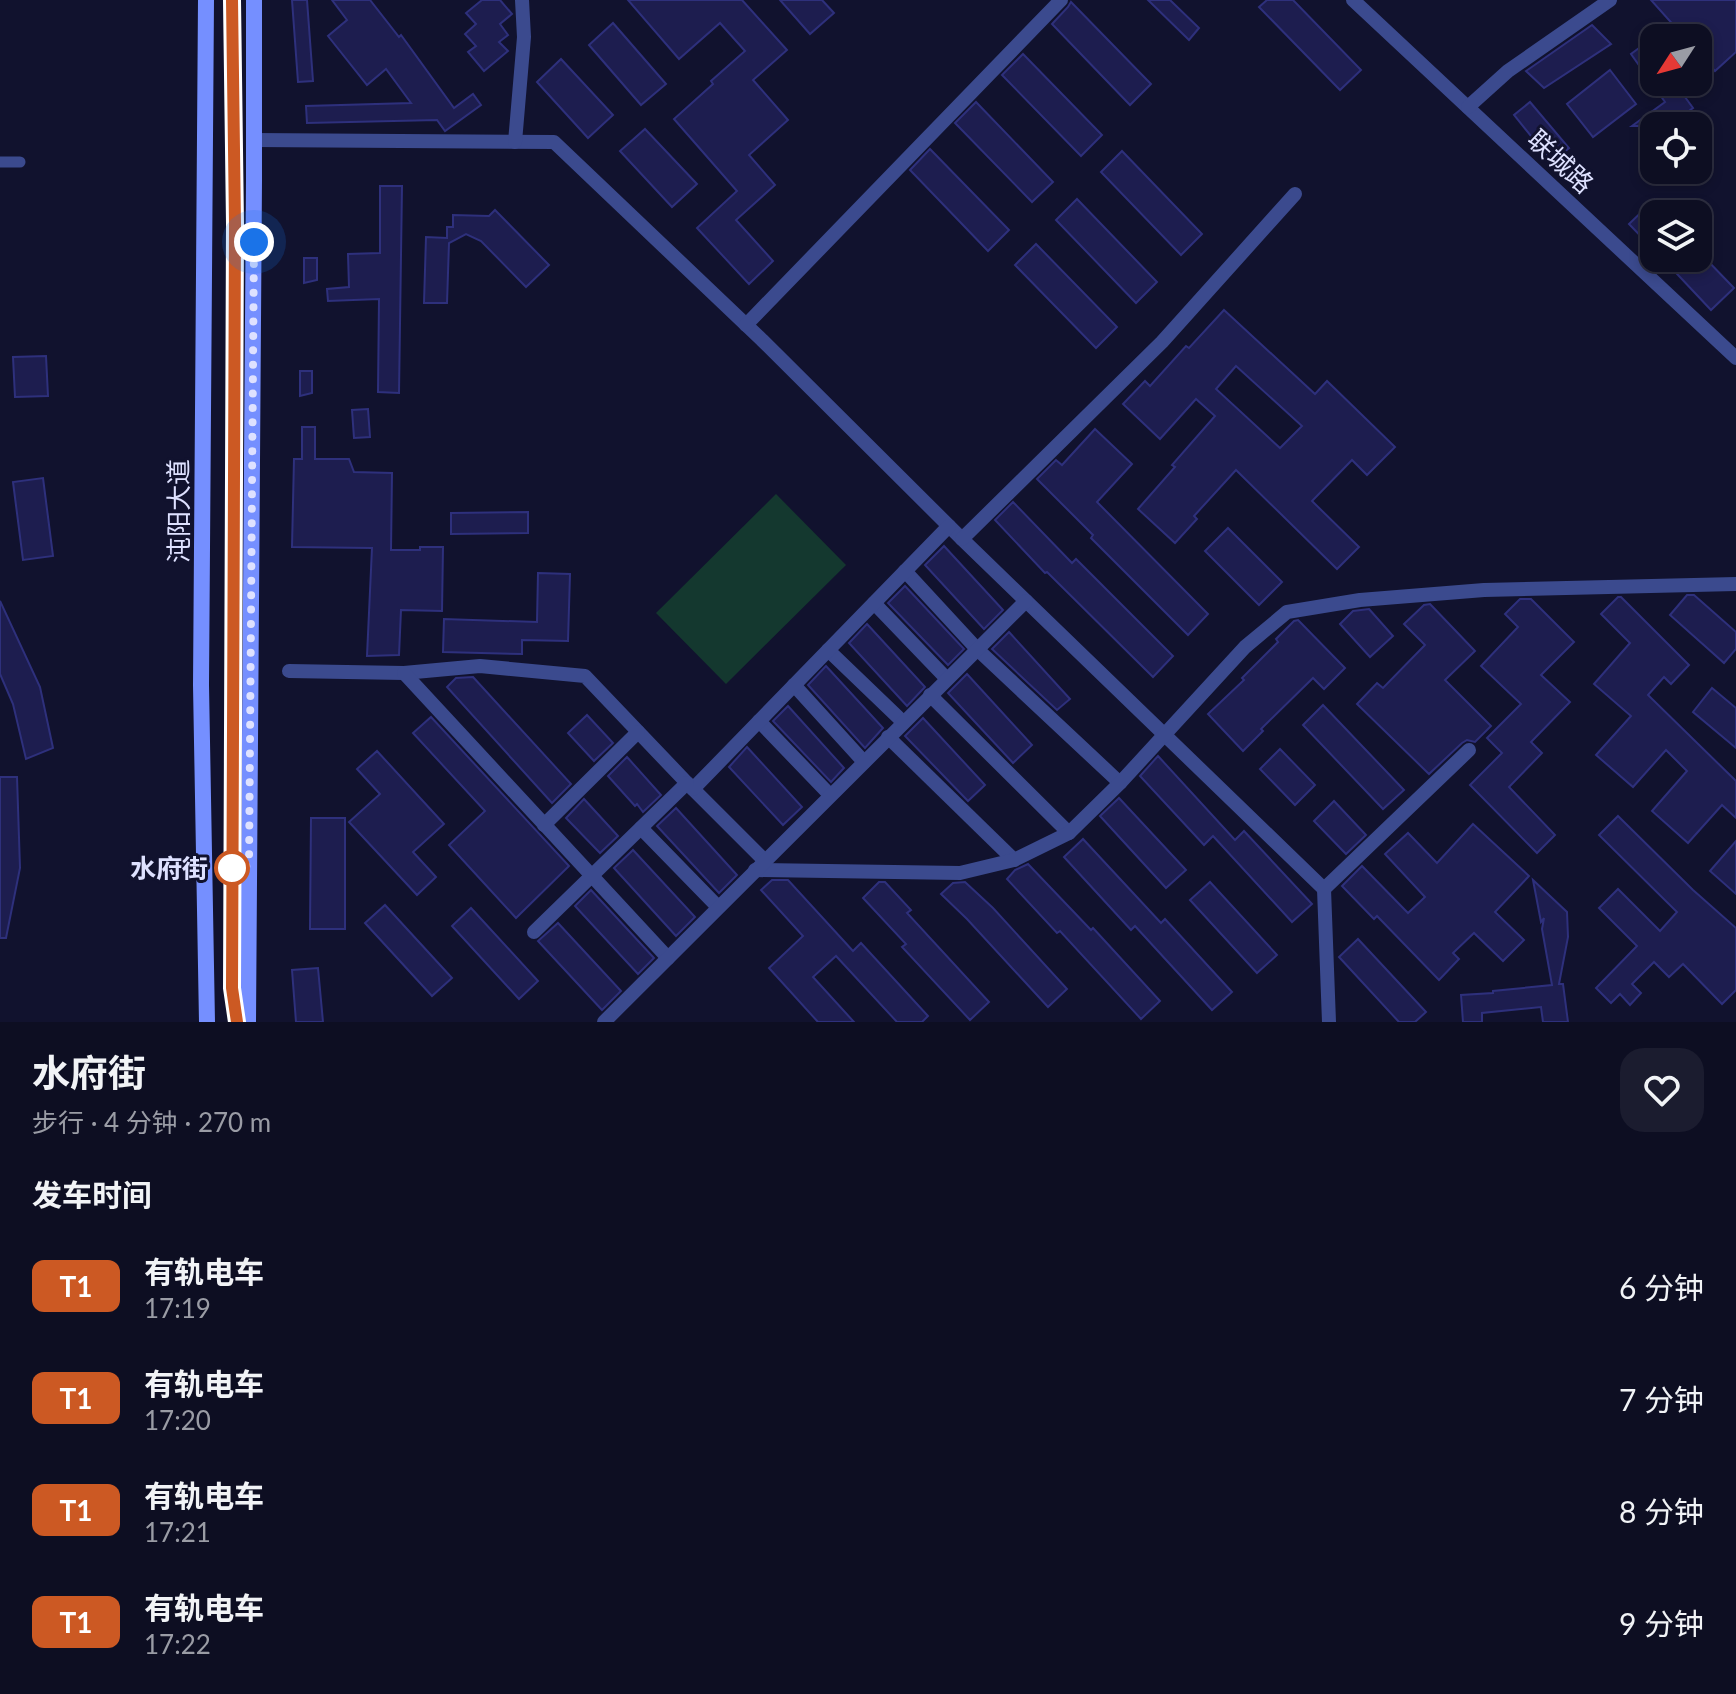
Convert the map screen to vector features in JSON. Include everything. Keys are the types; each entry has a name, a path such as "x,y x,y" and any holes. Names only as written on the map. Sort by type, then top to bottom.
{"main road":[{"name":"沌阳大道","path":"206,0 201,685 207,1022"},
{"path":"248,1022 254,0"}],"street":[{"path":"515,142 524,37 522,0"},
{"path":"746,325 1061,0"},
{"name":"联城路","path":"1353,0 1736,358"},
{"path":"1468,107 1508,71 1610,0"},
{"path":"254,140 554,142 1324,889 1329,1022"},
{"path":"0,162 20,162"},
{"path":"962,539 1162,342 1295,194"},
{"path":"534,932 641,828 759,721 949,526"},
{"path":"905,571 977,649 1120,783"},
{"path":"289,671 404,673 480,666 585,676 690,786 759,865 960,873 1014,860 1069,833 1120,783 1245,647 1287,612 1360,600 1484,590 1736,584"},
{"path":"604,1022 1026,601"},
{"path":"874,603 947,679"},
{"path":"828,650 903,722"},
{"path":"404,673 668,958"},
{"path":"794,685 864,762"},
{"path":"930,695 1069,833"},
{"path":"759,721 830,795"},
{"path":"544,825 638,732"},
{"path":"888,737 1014,860"},
{"path":"1324,889 1469,750"},
{"path":"641,828 718,907"}],"green space":[{"path":"776,494 846,565 726,684 656,613"}],"building":[{"path":"292,0 307,0 313,81 298,82"},
{"path":"332,0 370,0 399,37 401,35 454,108 473,94 481,105 445,131 437,120 307,123 306,106 411,103 386,69 367,85 328,36 347,20"},
{"path":"482,0 500,0 512,14 500,24 508,35 499,42 508,51 484,71 468,52 476,46 465,34 476,24 466,13"},
{"path":"628,0 742,0 787,50 753,80 788,120 749,155 775,185 736,220 773,261 749,284 697,228 737,191 674,119 745,51 720,23 679,59"},
{"path":"780,0 822,0 834,13 810,34"},
{"path":"1148,0 1170,0 1199,28 1189,40"},
{"path":"1267,0 1293,0 1361,70 1340,90 1259,7"},
{"path":"1651,0 1736,0 1736,52 1715,71 1712,68 1712,24 1672,24"},
{"path":"1071,2 1151,84 1130,105 1052,24"},
{"path":"613,23 666,84 641,105 589,45"},
{"path":"1592,25 1611,44 1544,88 1526,71"},
{"path":"1640,47 1640,67 1631,54"},
{"path":"1023,54 1102,135 1081,156 1002,75"},
{"path":"561,59 613,115 588,138 537,82"},
{"path":"1610,70 1636,104 1593,137 1567,104"},
{"path":"1661,96 1684,96 1693,108 1687,112 1651,112 1665,102"},
{"path":"976,102 1053,182 1032,202 955,123"},
{"path":"1530,102 1569,148 1552,162 1514,115"},
{"path":"645,129 697,184 672,207 620,151"},
{"path":"930,149 1009,230 988,251 910,170"},
{"path":"1122,151 1202,234 1181,255 1101,172"},
{"path":"380,186 402,186 399,393 378,392 379,299 328,301 327,289 349,287 348,254 380,253"},
{"path":"1077,199 1157,282 1136,303 1056,220"},
{"path":"495,210 549,265 526,287 481,241 466,234 449,243 447,303 424,303 426,237 447,238 447,227 453,227 453,215 489,216"},
{"path":"1640,213 1640,235 1629,224"},
{"path":"1036,244 1117,327 1096,348 1015,265"},
{"path":"304,258 317,258 317,280 304,283"},
{"path":"1712,265 1734,288 1711,310 1675,272 1712,272"},
{"path":"1224,310 1315,394 1327,381 1395,447 1367,475 1352,460 1312,501 1359,547 1337,569 1236,470 1194,516 1197,519 1175,543 1138,509 1215,416 1196,399 1160,439 1123,404 1145,381 1150,386 1186,346 1189,348","holes":["1236,366 1302,426 1280,448 1216,389"]},
{"path":"46,356 48,396 15,397 13,357"},
{"path":"300,371 312,371 312,393 300,396"},
{"path":"368,409 370,437 354,438 352,410"},
{"path":"302,427 315,427 315,459 349,459 354,472 392,473 391,550 443,547 442,611 401,610 399,655 367,656 372,548 292,547 294,459 302,459"},
{"path":"1095,429 1132,464 1097,502 1208,614 1188,635 1037,479 1056,460 1062,465"},
{"path":"43,478 53,556 23,560 13,482"},
{"path":"1013,502 1072,563 1076,559 1173,656 1153,677 995,520"},
{"path":"528,512 528,533 451,534 451,513"},
{"path":"1228,528 1282,582 1259,605 1205,551"},
{"path":"944,546 1003,610 984,629 925,565"},
{"path":"538,573 570,574 568,641 522,640 522,654 443,652 444,619 537,622"},
{"path":"905,586 964,649 948,665 888,603"},
{"path":"1687,595 1694,595 1736,632 1736,649 1724,663 1670,615"},
{"path":"1618,597 1689,665 1671,684 1664,677 1648,695 1736,781 1736,818 1722,805 1688,843 1652,811 1687,771 1666,750 1633,787 1596,755 1631,716 1594,684 1630,643 1601,614"},
{"path":"1520,599 1531,599 1574,642 1541,675 1570,702 1531,742 1542,753 1509,787 1555,835 1537,853 1470,785 1502,753 1487,738 1521,704 1481,666 1518,627 1505,614"},
{"path":"0,601 40,687 53,748 26,759 13,704 0,674"},
{"path":"1430,604 1475,651 1445,680 1491,726 1475,742 1467,740 1462,743 1429,774 1357,704 1377,683 1383,688 1425,645 1404,624 1424,605"},
{"path":"1369,609 1393,636 1370,657 1340,624 1353,611"},
{"path":"1298,620 1345,668 1324,689 1313,678 1243,751 1208,714 1244,680 1242,678 1278,642 1276,639"},
{"path":"867,624 925,687 907,706 849,643"},
{"path":"1009,632 1070,699 1057,710 992,649"},
{"path":"826,666 883,728 865,748 808,685"},
{"path":"967,674 1032,745 1013,763 948,693"},
{"path":"473,677 571,784 552,803 447,687 456,678"},
{"path":"1712,688 1736,708 1736,748 1693,712"},
{"path":"1323,705 1404,790 1383,809 1303,725"},
{"path":"788,706 844,768 831,782 773,721"},
{"path":"587,715 613,743 594,761 568,733"},
{"path":"431,717 569,866 516,918 449,845 485,811 413,733"},
{"path":"923,718 985,785 968,801 905,736"},
{"path":"747,747 802,807 783,825 729,767"},
{"path":"1280,749 1315,785 1295,805 1260,769"},
{"path":"377,751 444,824 413,852 436,877 417,895 349,822 380,794 357,769"},
{"path":"1158,756 1235,840 1244,831 1312,904 1292,922 1213,836 1204,845 1140,776"},
{"path":"627,757 661,795 643,812 608,776"},
{"path":"0,777 17,777 20,868 6,938 0,938"},
{"path":"1119,798 1186,870 1166,888 1100,816"},
{"path":"584,799 618,836 600,853 566,818"},
{"path":"1334,801 1366,835 1346,854 1314,821"},
{"path":"676,808 737,875 719,893 657,826"},
{"path":"1618,816 1736,928 1736,990 1722,1004 1683,964 1669,977 1654,962 1632,984 1641,993 1630,1005 1620,994 1611,1003 1596,988 1637,946 1599,908 1618,889 1660,931 1677,912 1599,835"},
{"path":"311,818 345,818 345,929 310,929"},
{"path":"1473,824 1529,876 1495,912 1524,940 1503,961 1474,933 1453,953 1459,959 1439,980 1377,916 1374,919 1342,886 1362,866 1408,913 1425,897 1385,854 1408,833 1437,863"},
{"path":"1083,839 1161,923 1165,919 1232,992 1212,1010 1135,926 1131,930 1064,857"},
{"path":"1736,841 1736,894 1710,871"},
{"path":"633,850 695,917 676,936 614,868"},
{"path":"1028,864 1091,930 1093,928 1160,1001 1141,1019 1007,879 1015,870"},
{"path":"772,880 788,880 853,951 861,943 928,1016 922,1022 897,1022 836,956 813,977 854,1022 818,1022 769,968 803,936 761,890"},
{"path":"1533,880 1567,912 1568,937 1559,984 1563,984 1568,1022 1543,1022 1541,1007 1482,1013 1482,1022 1463,1022 1461,995 1552,985 1542,929 1544,918 1541,922"},
{"path":"879,882 885,882 911,910 907,913 989,1002 970,1020 902,947 906,944 863,898"},
{"path":"965,882 1067,989 1048,1007 941,894 953,883"},
{"path":"1210,882 1277,955 1257,973 1190,900"},
{"path":"591,890 654,958 638,974 575,906"},
{"path":"385,905 452,978 432,996 365,923"},
{"path":"471,908 538,981 519,999 452,926"},
{"path":"558,923 621,991 602,1010 538,941"},
{"path":"1358,939 1426,1012 1415,1022 1399,1022 1339,957"},
{"path":"318,968 323,1022 296,1022 292,970"}],"tram line":[{"path":"232,0 235,224 232,988 237,1022"},
{"name":"T1","path":"232,0 235,224 232,988 237,1022"}],"place":[{"name":"水府街","path":"232,868"}],"route":[{"path":"232,868 249,866 254,242"}]}
